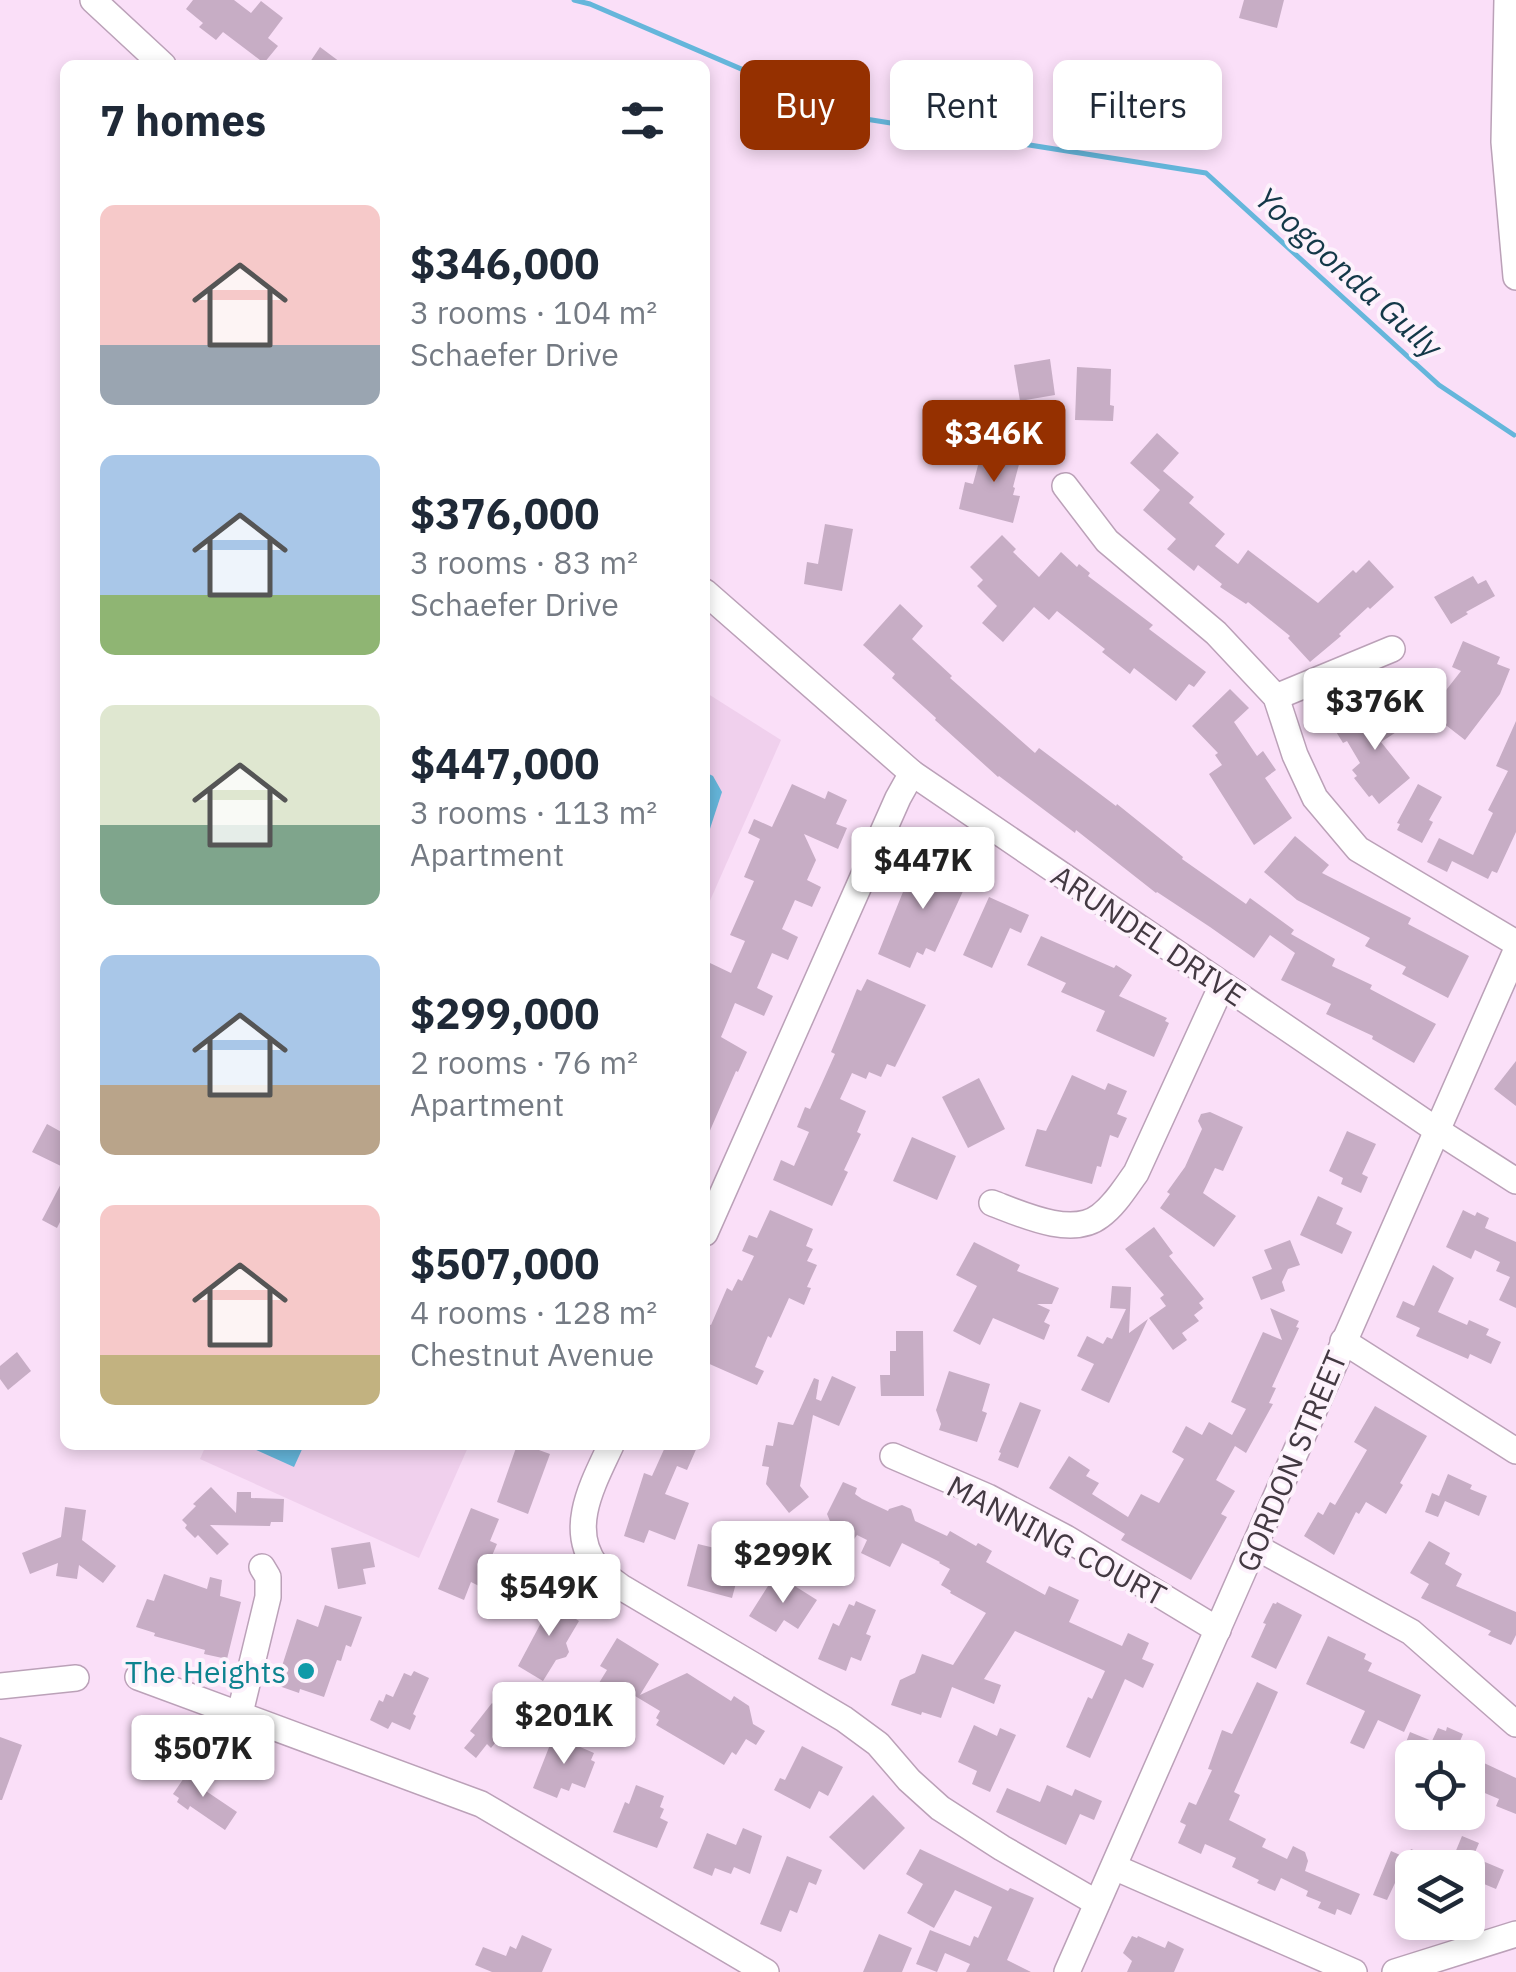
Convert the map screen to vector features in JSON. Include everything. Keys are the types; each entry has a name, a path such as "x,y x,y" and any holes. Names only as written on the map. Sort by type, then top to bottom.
{"street":[{"path":"93,0 158,60"},
{"path":"1507,0 1504,142 1516,276"},
{"path":"1065,486 1108,540 1216,633 1276,696 1295,755 1315,798 1358,849 1516,943"},
{"name":"ARUNDEL DRIVE","path":"710,596 912,773 1516,1180"},
{"path":"1276,696 1392,649"},
{"path":"710,1222 912,773"},
{"name":"GORDON STREET","path":"1068,1972 1516,951"},
{"path":"992,1203 1040,1221 1066,1225 1097,1220 1136,1173 1222,985"},
{"path":"1343,1341 1516,1450"},
{"path":"608,1450 584,1509 586,1546 597,1567 621,1587 844,1719 878,1744 940,1808 1098,1902"},
{"name":"MANNING COURT","path":"893,1456 988,1497 1066,1538 1218,1630"},
{"path":"1254,1546 1411,1632 1516,1724"},
{"path":"240,1713 268,1597 268,1577 262,1567"},
{"path":"0,1686 76,1678"},
{"path":"138,1678 481,1804 766,1972"},
{"path":"1114,1867 1354,1972"},
{"path":"1396,1972 1516,1934"}],"shaded area":[{"path":"710,695 781,740 710,901"},
{"path":"204,1450 467,1450 419,1558 200,1459"}],"water":[{"path":"710,774 722,792 710,829"},
{"path":"256,1450 302,1450 294,1467"}],"building":[{"path":"193,0 234,0 251,13 261,1 283,18 268,38 278,46 266,60 260,60 223,32 216,40 199,27 203,23 186,9"},
{"path":"1244,0 1284,0 1277,28 1239,18"},
{"path":"320,47 337,60 311,60"},
{"path":"1050,359 1055,395 1020,401 1014,365"},
{"path":"1077,367 1111,369 1113,421 1075,420"},
{"path":"1157,433 1179,453 1163,471 1194,497 1189,503 1225,534 1215,546 1238,564 1248,550 1318,603 1369,560 1394,587 1310,662 1290,636 1248,602 1220,587 1222,584 1198,565 1194,571 1167,549 1176,539 1143,510 1160,490 1130,463"},
{"path":"984,443 1022,453 1013,487 1013,495 1020,496 1013,523 959,509 965,482 973,484"},
{"path":"825,524 853,529 842,591 804,584 807,562 818,564"},
{"path":"1002,535 1039,577 1061,552 1077,567 1079,564 1090,573 1088,576 1153,625 1149,629 1206,672 1194,687 1189,684 1176,701 1134,668 1130,674 1057,611 1049,620 1034,607 1003,642 982,623 997,606 977,586 983,580 970,567"},
{"path":"1473,576 1478,584 1486,580 1495,596 1451,624 1434,597"},
{"path":"900,604 923,626 912,639 1035,753 1039,748 1246,904 1250,898 1294,930 1291,934 1335,959 1332,966 1436,1024 1414,1063 1372,1039 1373,1036 1326,1014 1331,1004 1281,980 1295,953 1270,935 1254,958 1156,893 1076,830 1075,833 998,777 892,678 895,674 863,645"},
{"path":"1463,641 1500,657 1497,664 1510,669 1500,694 1465,740 1429,712 1461,671 1452,667"},
{"path":"1230,689 1249,708 1234,722 1257,756 1263,751 1276,770 1265,778 1292,818 1254,845 1209,774 1222,765 1215,755 1218,753 1192,726"},
{"path":"1390,705 1404,727 1381,742 1410,778 1379,804 1354,778 1357,776 1352,770 1360,763 1335,730 1352,720 1354,724"},
{"path":"1516,721 1516,832 1497,873 1492,871 1488,879 1452,861 1447,872 1427,862 1439,838 1473,855 1493,813 1488,810 1508,771 1496,766"},
{"path":"792,784 825,799 828,791 847,800 836,824 847,828 838,849 804,834 816,860 807,880 821,887 812,907 795,900 782,929 798,937 788,960 772,953 757,988 773,996 764,1016 735,1003 721,1037 747,1052 710,1131 710,963 731,973 745,941 730,935 754,881 744,877 760,839 748,833 754,819 772,827"},
{"path":"1418,784 1442,797 1422,843 1397,830"},
{"path":"1295,836 1329,865 1322,873 1411,918 1408,924 1469,956 1448,998 1402,974 1406,967 1365,946 1370,938 1297,900 1264,872"},
{"path":"917,857 955,874 957,870 970,876 935,952 926,948 923,955 917,952 910,968 878,954"},
{"path":"989,897 1029,915 1021,933 1010,928 992,968 963,955"},
{"path":"1041,936 1132,975 1119,996 1167,1018 1169,1023 1154,1057 1096,1031 1105,1011 1061,992 1066,983 1027,965"},
{"path":"867,979 926,1005 895,1067 887,1064 881,1077 869,1072 866,1079 852,1073 840,1099 866,1111 857,1132 861,1134 844,1170 848,1172 832,1206 773,1180 781,1160 794,1166 809,1132 797,1127 805,1107 810,1109 835,1054 831,1052 857,989 861,991"},
{"path":"1516,1061 1516,1106 1494,1089"},
{"path":"1072,1075 1105,1090 1108,1083 1127,1091 1117,1114 1127,1118 1118,1138 1110,1135 1092,1184 1025,1166 1037,1129 1046,1131"},
{"path":"979,1078 1005,1129 968,1148 942,1097"},
{"path":"1210,1112 1243,1127 1223,1171 1215,1168 1203,1193 1236,1216 1214,1247 1160,1208 1202,1129 1198,1121 1201,1114"},
{"path":"47,1124 60,1131 60,1166 32,1152"},
{"path":"1347,1131 1376,1144 1362,1174 1368,1177 1361,1193 1341,1184 1343,1178 1329,1171"},
{"path":"912,1137 956,1156 937,1200 893,1181"},
{"path":"60,1186 57,1228 42,1220"},
{"path":"1318,1196 1343,1208 1336,1224 1352,1232 1342,1254 1300,1235"},
{"path":"770,1210 813,1229 806,1246 813,1249 807,1261 817,1265 804,1305 789,1298 771,1338 768,1336 755,1367 764,1371 757,1385 710,1364 710,1325 727,1288 732,1291 738,1279 742,1281 754,1256 742,1251 749,1235 757,1238"},
{"path":"1463,1210 1489,1218 1485,1228 1516,1242 1516,1308 1499,1300 1510,1277 1496,1271 1500,1262 1475,1250 1471,1259 1446,1247"},
{"path":"1154,1227 1173,1253 1169,1256 1204,1299 1199,1303 1203,1308 1194,1315 1199,1321 1182,1333 1187,1340 1173,1350 1149,1318 1166,1306 1160,1298 1164,1295 1125,1249"},
{"path":"1290,1240 1300,1265 1288,1269 1282,1282 1285,1291 1261,1300 1252,1277 1272,1269 1264,1250"},
{"path":"974,1242 1020,1265 1017,1271 1059,1288 1052,1304 1037,1304 1050,1310 1044,1322 1050,1325 1044,1340 993,1318 980,1345 953,1331 977,1286 956,1275"},
{"path":"1433,1265 1454,1278 1438,1312 1467,1325 1469,1320 1489,1329 1486,1335 1501,1342 1491,1364 1470,1354 1468,1359 1416,1336 1420,1328 1396,1317 1403,1301 1414,1306"},
{"path":"1112,1286 1131,1287 1129,1333 1148,1319 1109,1403 1081,1390 1094,1364 1077,1356 1087,1336 1103,1344 1107,1337 1112,1339 1126,1309 1110,1308"},
{"path":"1270,1308 1299,1321 1299,1328 1272,1387 1276,1388 1269,1403 1273,1404 1246,1453 1235,1446 1216,1480 1235,1491 1221,1514 1227,1517 1191,1580 1121,1540 1125,1534 1049,1488 1069,1456 1090,1470 1086,1476 1099,1483 1092,1494 1128,1517 1141,1494 1159,1503 1184,1459 1172,1452 1186,1426 1202,1435 1209,1422 1232,1435 1246,1409 1231,1402 1263,1332 1282,1340"},
{"path":"896,1331 923,1331 924,1396 881,1396 880,1375 890,1375 890,1351 896,1351"},
{"path":"17,1352 31,1371 8,1390 0,1379 0,1366"},
{"path":"949,1371 990,1384 982,1411 987,1413 977,1442 939,1430 936,1410"},
{"path":"832,1376 856,1387 839,1426 813,1415 800,1486 809,1497 789,1513 766,1484 769,1467 762,1466 766,1445 773,1446 778,1422 793,1425 814,1378 819,1380 816,1399 821,1401"},
{"path":"1020,1402 1041,1410 1018,1468 998,1460"},
{"path":"1375,1406 1427,1436 1386,1514 1366,1502 1359,1514 1356,1512 1334,1555 1304,1536 1318,1512 1323,1515 1330,1502 1335,1505 1367,1450 1354,1442"},
{"path":"515,1450 550,1454 528,1514 497,1502"},
{"path":"664,1450 696,1450 687,1470 677,1466 665,1494 689,1503 675,1540 649,1530 644,1543 624,1536 644,1473 652,1476"},
{"path":"1448,1474 1487,1496 1479,1516 1445,1501 1438,1517 1425,1512 1432,1493 1439,1496"},
{"path":"843,1482 857,1488 855,1494 862,1499 888,1511 902,1505 911,1509 915,1521 947,1536 950,1531 976,1546 978,1543 992,1551 986,1562 1045,1595 1049,1586 1079,1600 1069,1622 1122,1646 1128,1633 1149,1643 1142,1659 1154,1664 1143,1688 1125,1679 1090,1758 1066,1747 1088,1697 1092,1699 1105,1671 1015,1631 984,1679 1001,1685 994,1704 952,1687 941,1718 891,1705 900,1680 915,1673 922,1654 953,1665 986,1613 941,1585 950,1569 902,1543 890,1567 861,1553 867,1540 857,1535 834,1567 820,1558 829,1543 825,1541 832,1526 827,1514"},
{"path":"211,1487 236,1513 237,1492 251,1492 251,1498 284,1499 283,1522 271,1522 270,1526 210,1525 229,1544 217,1555 198,1535 195,1538 185,1528 182,1520"},
{"path":"65,1507 86,1510 82,1540 116,1566 103,1583 79,1565 77,1579 56,1576 58,1563 30,1574 22,1553 61,1537"},
{"path":"471,1508 499,1519 490,1541 497,1544 479,1586 471,1582 464,1600 438,1589"},
{"path":"1429,1541 1450,1553 1445,1564 1462,1574 1456,1586 1516,1612 1516,1635 1511,1645 1488,1635 1491,1631 1421,1598 1429,1584 1410,1573"},
{"path":"370,1542 375,1567 363,1569 366,1584 338,1589 331,1548"},
{"path":"698,1544 723,1550 721,1555 742,1561 732,1598 687,1586"},
{"path":"164,1574 207,1589 210,1577 222,1580 220,1596 241,1602 227,1659 136,1627 147,1599 154,1601"},
{"path":"773,1578 788,1586 790,1583 817,1600 798,1629 784,1620 776,1632 749,1616"},
{"path":"566,1598 570,1615 579,1621 566,1643 566,1657 556,1660 543,1681 518,1666 542,1621 535,1617 545,1600 552,1605"},
{"path":"856,1601 876,1610 861,1661 851,1657 846,1671 818,1659 833,1623 839,1626 849,1604 854,1606"},
{"path":"1277,1602 1302,1615 1276,1669 1251,1657 1266,1624 1263,1623"},
{"path":"325,1605 362,1617 351,1647 346,1645 341,1661 337,1660 324,1697 276,1685 297,1619 318,1627"},
{"path":"1328,1636 1366,1654 1364,1659 1372,1663 1368,1671 1421,1695 1404,1732 1378,1720 1364,1749 1350,1743 1365,1711 1306,1684"},
{"path":"617,1638 659,1664 640,1695 687,1673 731,1701 734,1696 749,1706 753,1724 765,1731 756,1745 746,1739 724,1765 656,1725 660,1711 635,1696 623,1715 591,1696 607,1670 600,1666"},
{"path":"414,1671 429,1678 410,1730 392,1722 388,1729 370,1720 379,1700 383,1702 386,1694 393,1697 404,1673 411,1676"},
{"path":"1257,1682 1278,1692 1234,1792 1240,1795 1229,1820 1266,1839 1262,1847 1287,1859 1293,1846 1305,1852 1305,1871 1360,1894 1351,1915 1337,1909 1335,1915 1318,1908 1321,1902 1306,1896 1308,1891 1281,1878 1275,1891 1257,1883 1259,1880 1232,1867 1236,1858 1205,1844 1201,1854 1178,1843 1186,1825 1180,1822 1189,1802 1196,1805 1212,1770 1208,1769 1222,1730 1232,1734"},
{"path":"502,1697 521,1712 491,1748 487,1744 476,1758 464,1748 475,1735 470,1731 492,1703 495,1705"},
{"path":"545,1699 567,1707 560,1725 538,1716"},
{"path":"974,1725 997,1736 1000,1728 1016,1735 990,1792 972,1784 977,1771 958,1762"},
{"path":"1447,1727 1463,1734 1460,1740 1432,1740 1438,1728 1446,1731"},
{"path":"555,1732 594,1753 591,1760 595,1762 585,1788 572,1783 569,1791 561,1788 557,1798 533,1788"},
{"path":"1410,1732 1430,1740 1407,1740"},
{"path":"0,1737 22,1745 2,1800 0,1800"},
{"path":"802,1746 843,1767 828,1796 819,1791 810,1809 774,1790 780,1778 785,1780"},
{"path":"1485,1763 1516,1778 1516,1814 1496,1806 1499,1799 1485,1793"},
{"path":"190,1769 206,1779 200,1787 237,1812 225,1830 190,1806 188,1810 177,1802 179,1798 173,1794"},
{"path":"636,1785 664,1796 660,1818 668,1822 657,1848 613,1832"},
{"path":"1047,1785 1072,1796 1075,1789 1102,1801 1094,1820 1080,1814 1066,1845 996,1812 1007,1788 1040,1802"},
{"path":"873,1795 905,1828 864,1870 829,1837"},
{"path":"743,1828 762,1836 750,1874 734,1867 731,1874 715,1868 712,1876 693,1868 707,1833 736,1845"},
{"path":"1462,1836 1479,1843 1476,1850 1456,1850"},
{"path":"920,1849 1008,1891 1010,1888 1034,1898 1007,1960 1031,1972 966,1972 970,1964 945,1953 937,1972 916,1964 930,1930 970,1946 974,1936 978,1938 992,1907 955,1890 934,1928 907,1913 923,1884 906,1874"},
{"path":"1391,1851 1395,1853 1395,1883 1387,1900 1373,1895"},
{"path":"787,1856 822,1870 816,1885 809,1882 797,1913 790,1910 781,1932 760,1924"},
{"path":"1485,1862 1504,1870 1496,1889 1485,1884"},
{"path":"879,1934 912,1948 902,1972 863,1972"},
{"path":"522,1935 552,1949 542,1972 492,1972 475,1965 483,1947 506,1956 510,1946 516,1949"},
{"path":"1132,1936 1165,1948 1168,1941 1184,1949 1174,1972 1127,1972 1132,1961 1123,1953"}],"waterway":[{"name":"Yoogoonda Gully","path":"574,0 853,117 1206,173 1439,385 1514,435"}],"place":[{"name":"The Heights","path":"306,1671"}]}
